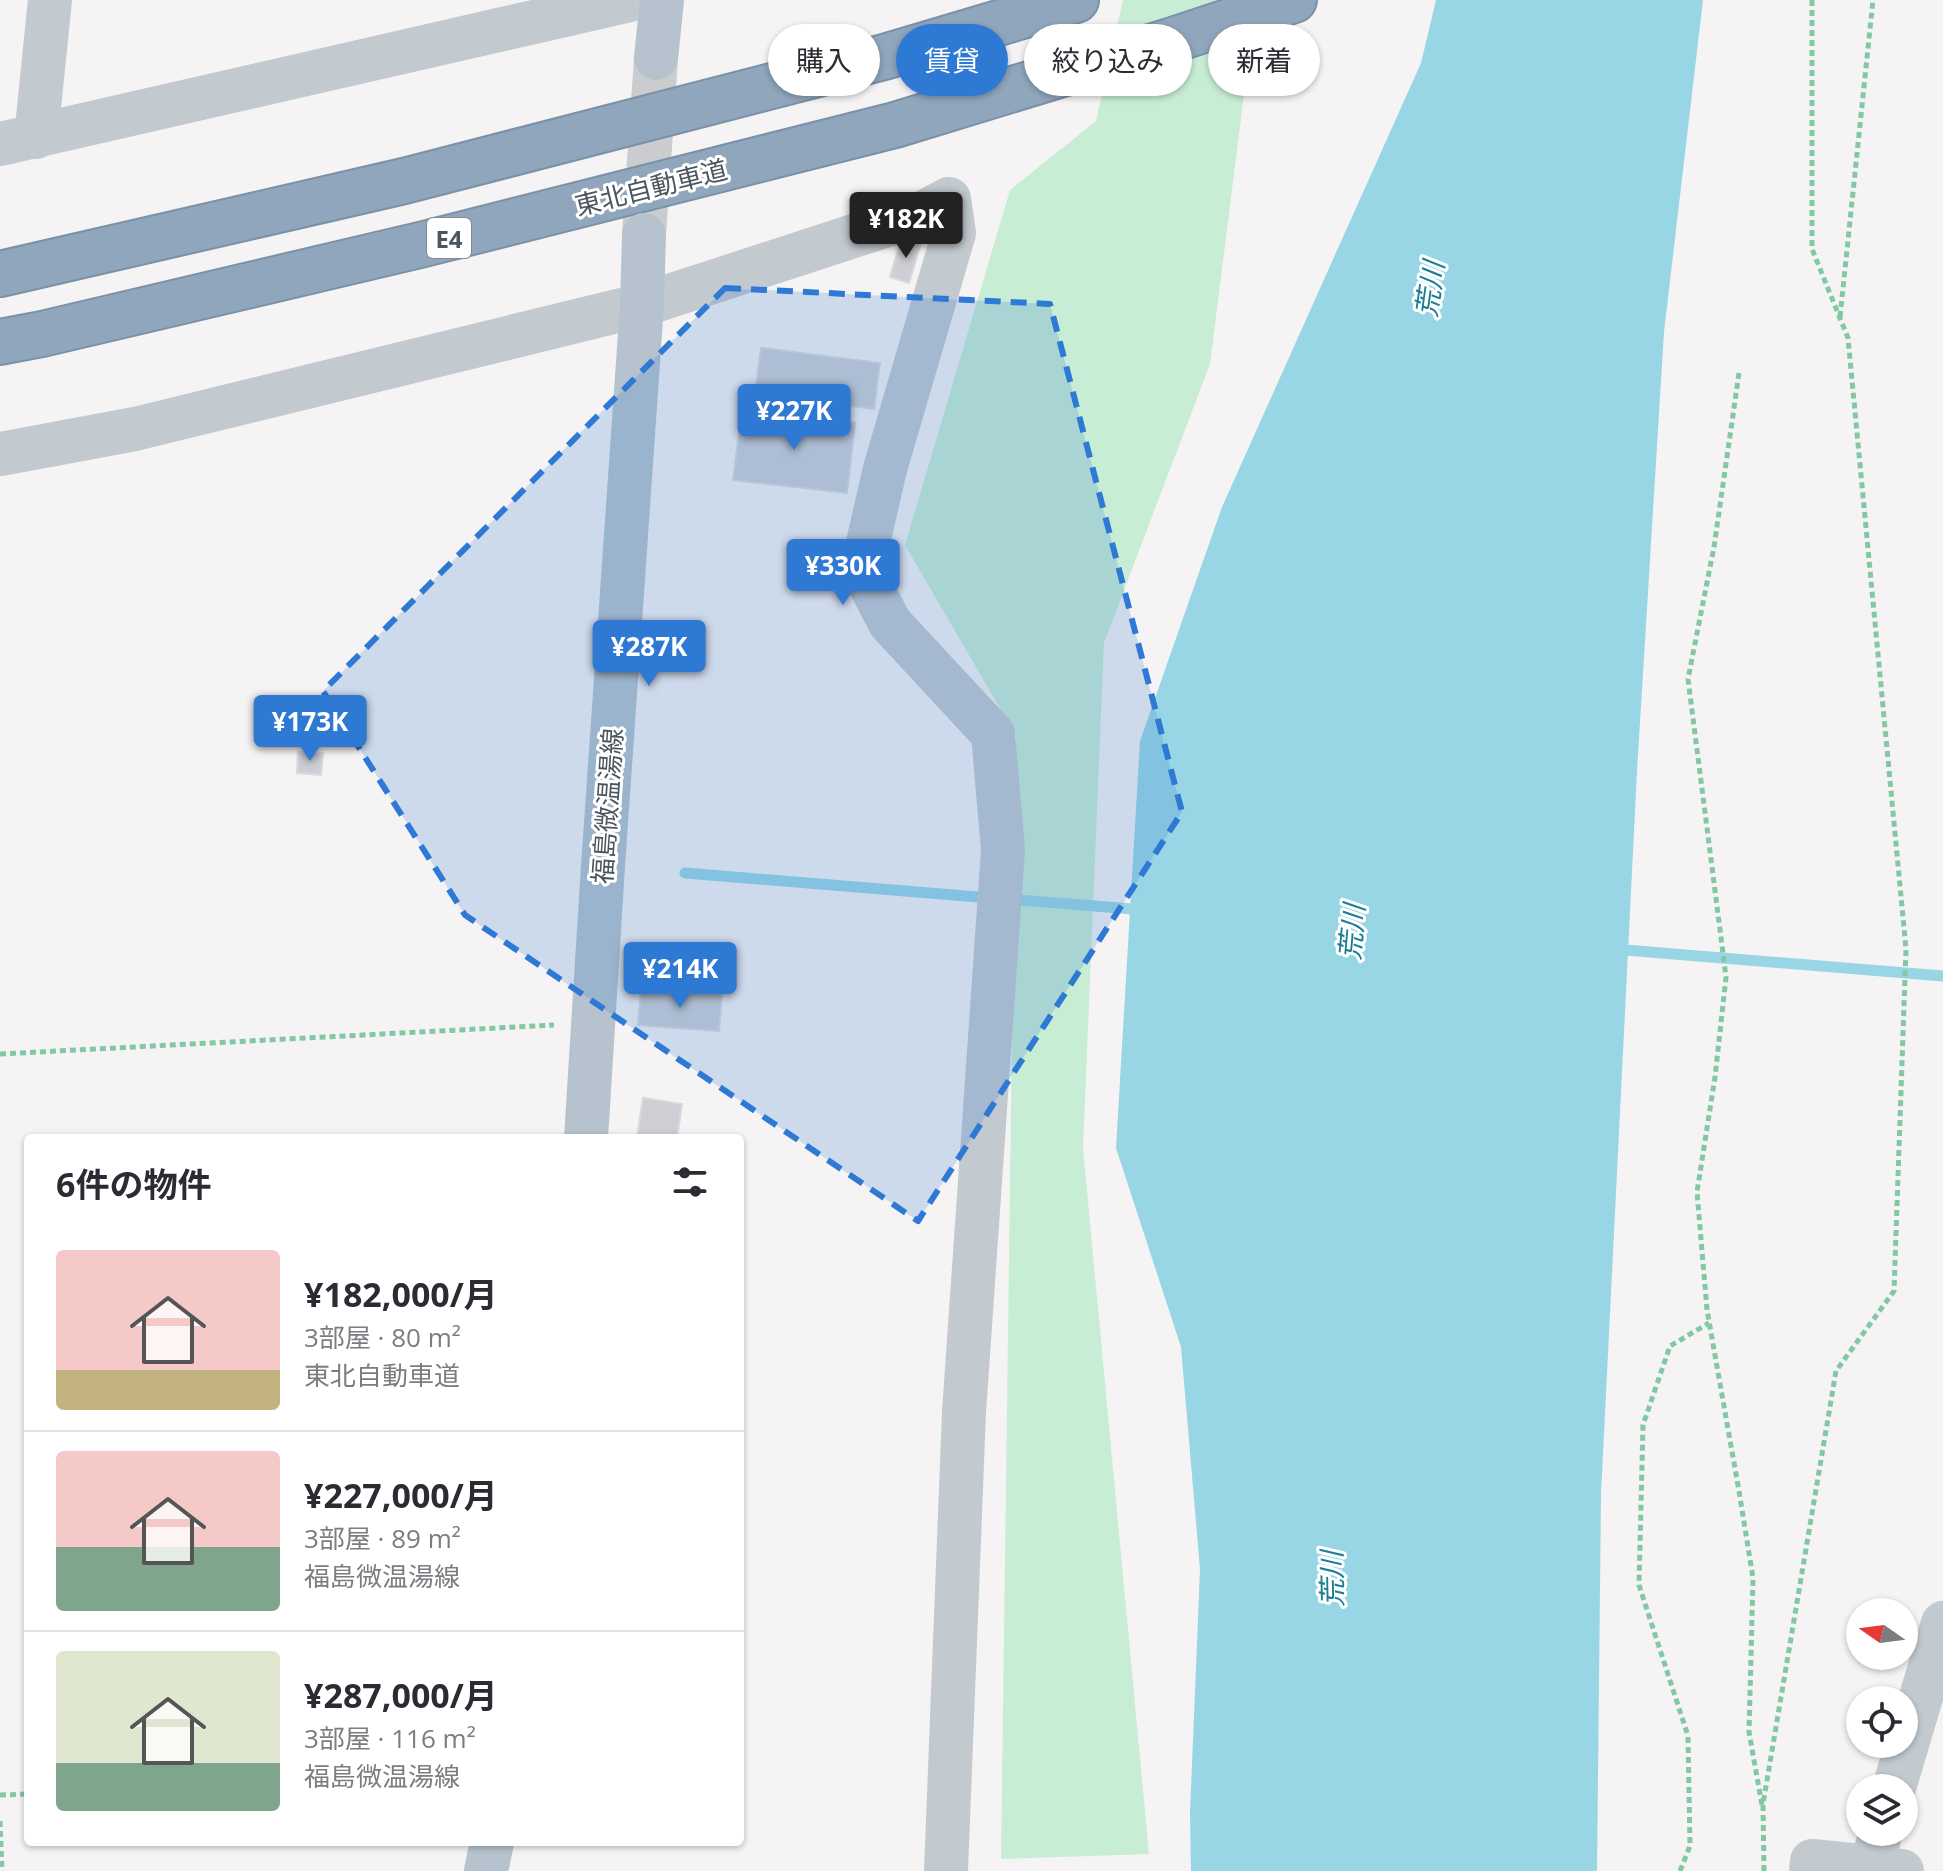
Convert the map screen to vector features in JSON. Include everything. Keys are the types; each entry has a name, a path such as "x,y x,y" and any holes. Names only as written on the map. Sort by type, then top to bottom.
{"highway":[{"path":"0,274 404,181 884,57 1076,0"},
{"name":"東北自動車道","path":"0,342 420,245 895,125 1294,0"}],"main road":[{"path":"656,58 662,0"},
{"name":"福島微温湯線","path":"586,1134 642,305 644,235"},
{"path":"486,1871 491,1846"}],"street":[{"path":"50,0 18,141 630,0"},
{"path":"0,454 135,429 642,305 921,214 949,199 954,233 885,469 862,569 890,623 993,734 1003,850 964,1412 946,1871"},
{"path":"1898,1774 1943,1623"},
{"path":"1811,1871 1812,1861 1885,1857"}],"path":[{"path":"1764,1871 1763,1804 1836,1371 1894,1291 1906,949 1848,338 1812,249 1812,0"},
{"path":"1840,318 1873,0"},
{"path":"1739,373 1714,547 1688,679 1726,977 1715,1077 1697,1192 1709,1323 1753,1578 1749,1732 1763,1814"},
{"path":"0,1054 594,1023"},
{"path":"1680,1871 1690,1846 1688,1736 1639,1585 1643,1425 1670,1346 1709,1323"},
{"path":"0,1795 24,1794"},
{"path":"0,1821 2,1871"}],"highlighted area":[{"path":"725,288 1050,304 1182,812 918,1221 465,915 323,691"}],"green space":[{"path":"1123,0 1256,0 1253,24 1208,24 1208,96 1244,96 1210,364 1104,643 1083,1148 1149,1854 1001,1859 1016,736 905,545 1010,190 1096,121 1102,96 1192,96 1192,24 1118,24"}],"water":[{"name":"荒川","path":"1436,0 1703,0 1664,332 1637,771 1601,1494 1597,1871 1191,1871 1190,1813 1200,1569 1181,1347 1116,1148 1140,741 1222,507 1421,63"}],"building":[{"path":"902,237 921,243 909,283 890,277"},
{"path":"761,348 880,363 874,409 755,394"},
{"path":"742,410 855,423 847,493 733,480"},
{"path":"298,752 323,753 321,775 297,773"},
{"path":"641,988 722,994 719,1031 638,1025"},
{"path":"643,1098 682,1104 678,1134 638,1134"}],"waterway":[{"path":"685,873 990,898"},
{"path":"1007,899 1145,910"},
{"path":"1613,949 1943,976"}],"tunnel":[{"path":"644,235 656,58"}]}
